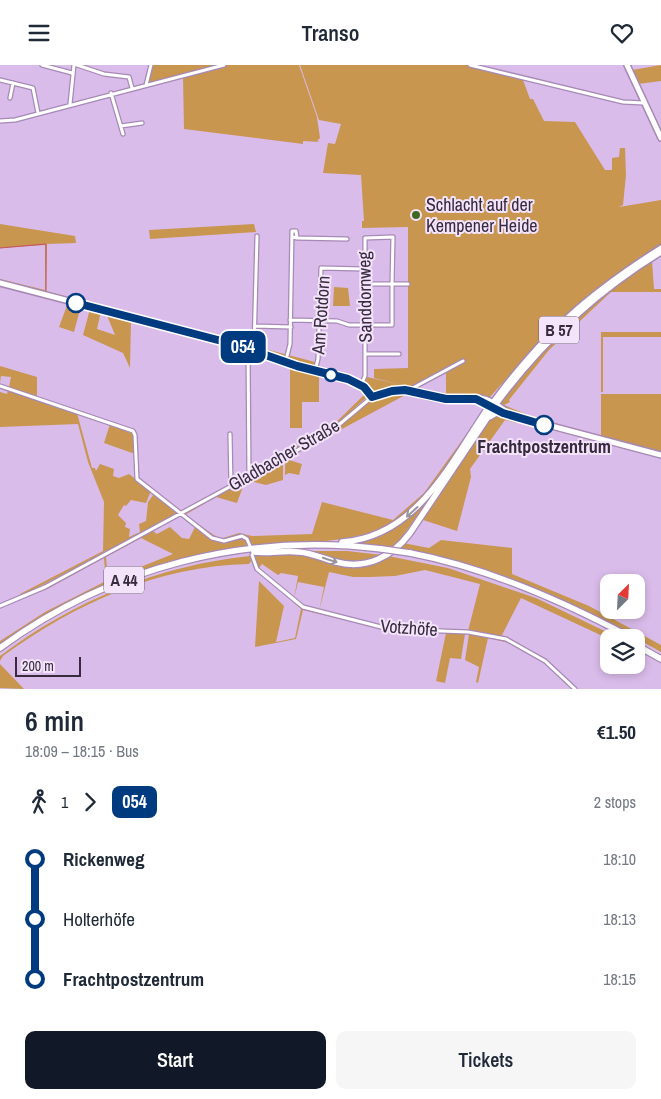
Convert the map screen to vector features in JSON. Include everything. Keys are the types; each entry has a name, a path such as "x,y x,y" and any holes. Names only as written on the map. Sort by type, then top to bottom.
{"highway":[{"path":"253,553 298,551 350,564 366,563 386,556 406,539 486,420 493,405"},
{"path":"302,544 360,539 388,529 406,518 431,491 493,405"},
{"path":"486,420 494,414 503,413"},
{"name":"A 44","path":"0,648 66,606 140,574 188,559 229,551 302,544 381,550 464,566 515,583 614,629"},
{"name":"A 44","path":"0,653 53,618 120,585 190,563 253,553 318,548 381,550"},
{"name":"A 44","path":"409,555 466,570 511,586 606,629"},
{"path":"645,646 661,655"},
{"path":"645,650 661,659"}],"main road":[{"path":"627,65 661,138"},
{"name":"B 57","path":"493,405 527,357 562,320 607,284 661,248"},
{"name":"B 57","path":"493,405 535,355 565,324 610,287 661,252"},
{"path":"0,283 248,348 362,385 372,397"},
{"path":"409,390 446,399 488,398 502,390"},
{"name":"Gladbacher Straße","path":"372,397 392,391 409,390"},
{"path":"479,397 512,415"},
{"path":"466,398 476,399 493,405 503,413 661,455"}],"street":[{"path":"42,65 72,73"},
{"path":"70,104 72,73 76,65 104,74 129,77 132,88"},
{"path":"146,85 151,65"},
{"path":"0,121 9,121 224,65"},
{"path":"470,65 623,102 644,103"},
{"path":"0,80 33,88 38,113"},
{"path":"10,98 13,83"},
{"path":"111,93 123,134"},
{"path":"121,126 142,123"},
{"path":"254,348 257,236"},
{"path":"288,355 291,327 294,237 347,239"},
{"name":"Sanddornweg","path":"362,385 365,378 366,354 364,238 393,237 392,284"},
{"name":"Am Rotdorn","path":"315,371 320,321 321,269 364,269"},
{"path":"365,284 408,284"},
{"path":"290,320 392,325 392,284"},
{"path":"255,326 291,327"},
{"path":"248,348 249,476"},
{"name":"Sanddornweg","path":"366,354 399,354"},
{"name":"Gladbacher Straße","path":"409,390 463,361"},
{"path":"0,386 133,431 135,435 138,479 214,539 225,541 242,535 248,539 250,546"},
{"name":"Gladbacher Straße","path":"0,606 45,587 329,433 372,397"},
{"path":"230,434 231,486"},
{"name":"Votzhöfe","path":"253,553 257,569 302,607 389,629 468,633 506,639 544,661 575,689"}],"shaded area":[{"path":"151,65 221,65 147,83"},
{"path":"228,65 299,65 317,117 320,138 317,141 320,142 303,141 303,144 184,129 183,77"},
{"path":"300,65 468,65 523,80 530,99 533,99 544,121 575,122 605,170 612,170 612,158 619,157 620,148 625,148 626,175 623,205 619,207 661,200 661,247 619,273 574,308 551,329 490,397 446,398 414,390 446,397 446,372 421,386 463,360 408,389 373,392 365,385 367,377 402,385 374,378 374,369 408,368 408,227 362,228 362,221 364,221 361,175 323,173 328,143 335,144 341,124 319,120"},
{"path":"661,65 661,81 638,84 632,70"},
{"path":"0,224 75,236 76,243 47,244 46,291 315,362 313,367 309,368 0,282 0,279 45,290 45,245 0,248"},
{"path":"254,224 256,232 150,239 149,230"},
{"path":"652,261 654,289 661,289 661,292 611,292 549,350 509,400 510,402 504,405 533,417 601,436 601,394 661,394 661,454 520,416 501,407 500,403 526,368 584,309"},
{"path":"334,287 348,288 350,306 333,306"},
{"path":"68,303 81,306 74,332 59,327"},
{"path":"90,309 101,311 97,329 115,335 106,313 131,319 130,368 123,353 83,335"},
{"path":"601,332 661,332 661,337 603,337 603,392 601,392"},
{"path":"268,358 324,377 319,376 319,402 302,402 302,428 290,428 290,367 267,360"},
{"path":"0,366 37,377 37,396 9,387 11,377 1,376 0,383"},
{"path":"324,377 345,380 357,385 360,389 350,383"},
{"path":"8,389 77,413 92,468 95,468 96,471 100,464 114,469 113,476 119,478 129,474 151,491 146,503 131,500 126,506 124,505 118,515 126,523 125,527 130,529 129,537 140,532 139,524 146,521 148,502 154,494 178,513 21,596 20,594 103,551 104,502 88,462 78,424 0,427 0,392 7,394"},
{"path":"397,393 409,393 286,459 302,464 299,475 289,473 285,475 286,457 328,434 367,402"},
{"path":"365,394 367,397 331,429 250,474 248,473 330,428"},
{"path":"481,414 474,428 426,497 402,517 382,528 362,535 319,542 251,545 243,535 218,540 187,517 220,539 239,533 252,536 312,534 322,502 393,520 424,493"},
{"path":"504,415 518,420 517,423 505,420 470,469 471,477 457,531 420,519 492,416"},
{"path":"110,424 134,434 135,454 104,443"},
{"path":"283,459 283,480 266,485 246,480"},
{"path":"245,481 237,503 216,497 185,515 184,513"},
{"path":"436,490 394,548 349,543 364,539 417,509"},
{"path":"180,516 153,531 157,534 170,527 182,538 189,539 195,527 216,540 226,541 240,537 245,538 249,545 182,560 118,580 57,608 0,645 0,641 45,612 106,581 104,558 45,590 0,607 69,575","holes":["141,538 173,554 108,580 106,557"]},
{"path":"441,540 512,548 512,574 589,606 600,612 600,619 613,619 631,629 618,629 567,603 502,577 435,556 400,548 403,543 429,548"},
{"path":"307,551 347,551 382,555 361,560 344,561"},
{"path":"302,553 340,565 388,556 448,568 536,598 600,629 600,635 521,598 501,637 511,639 544,659 513,641 468,631 480,584 425,570 395,576 370,577 353,577 329,572 319,611 324,587 298,582 294,599 298,576 281,573 278,575 262,564 259,568 274,581 257,568 253,555"},
{"path":"250,556 251,561 249,564 215,566 182,572 150,580 119,591 59,620 3,656 0,661 0,656 57,618 119,589 183,568"},
{"path":"259,581 284,606 276,642 295,638 301,609 272,583 302,609 344,620 303,610 296,639 255,647"},
{"path":"399,630 465,634 461,659 450,658 445,683 436,681 446,633"},
{"path":"469,634 507,640 513,644 488,638 478,683 476,682 479,667 465,660"},
{"path":"645,636 661,645 661,652 645,643"},
{"path":"0,664 24,689 0,688"}],"waterway":[{"path":"0,248 46,244 46,291"}],"bus line":[{"name":"054","path":"76,303 237,345 297,366 348,379 364,387 372,397 382,393 405,390 453,400 476,399 503,413 544,425"}],"place":[{"name":"Schlacht auf der Kempener Heide","path":"416,215"},
{"name":"Frachtpostzentrum","path":"544,425"}]}
